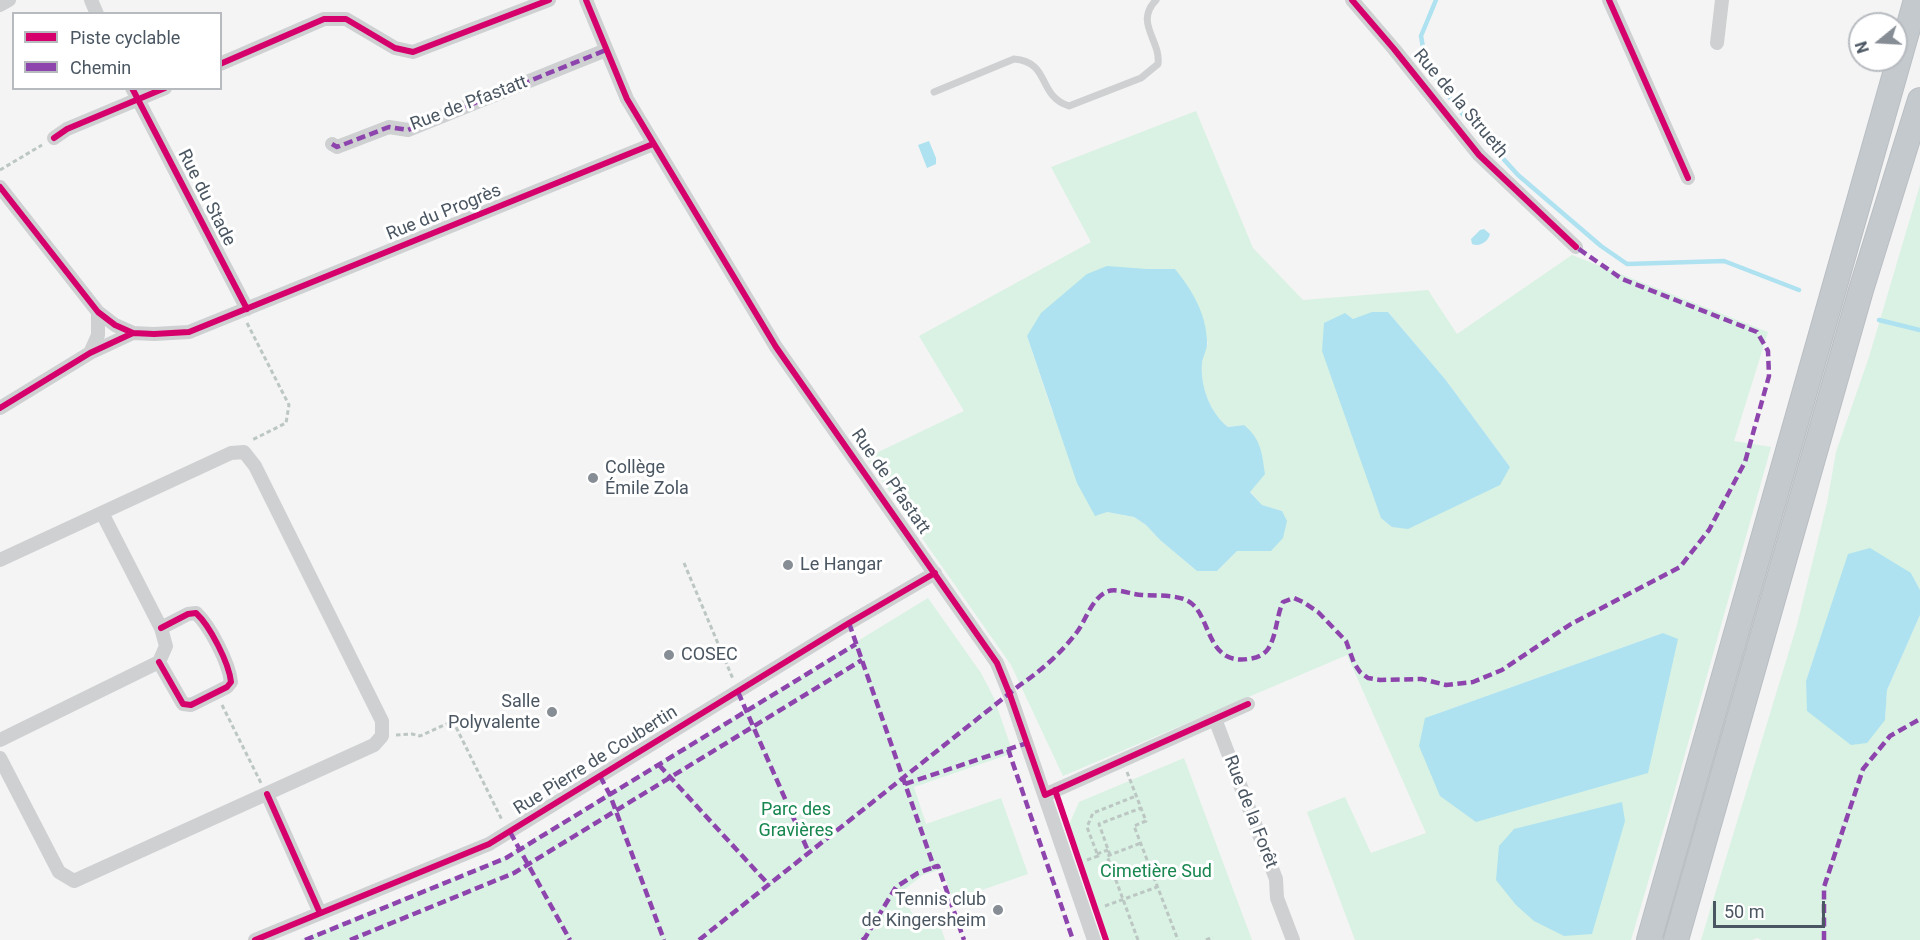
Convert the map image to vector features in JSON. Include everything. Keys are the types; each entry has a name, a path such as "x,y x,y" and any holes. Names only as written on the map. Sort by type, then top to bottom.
{"highway":[{"path":"1649,940 1916,0"},
{"path":"1676,940 1861,290 1920,100"}],"street":[{"path":"0,5 9,0"},
{"path":"222,63 324,19 346,19 395,48 413,52 549,0"},
{"name":"Rue de Pfastatt","path":"586,0 627,99 776,347 997,663 1094,940"},
{"name":"Rue de la Strueth","path":"1352,0 1479,155 1576,247"},
{"path":"1609,0 1688,178"},
{"path":"1717,43 1722,0"},
{"name":"Rue de Pfastatt","path":"332,144 337,147 389,127 408,130 606,50"},
{"path":"54,138 135,94 155,90"},
{"name":"Rue du Stade","path":"135,94 247,309"},
{"name":"Rue du Progrès","path":"133,333 189,332 653,144"},
{"path":"2,193 98,312 115,325 133,333"},
{"path":"90,353 98,336 98,312"},
{"path":"0,408 90,353 133,333"},
{"path":"0,560 231,453 244,452 255,466 382,721 382,736 374,745 74,881 59,872 0,758"},
{"path":"0,740 159,662 166,646 161,628 102,513"},
{"name":"Rue Pierre de Coubertin","path":"255,940 489,844 935,573"},
{"path":"159,662 183,704 191,705 227,687 231,682 230,672 203,620 196,613 188,614 161,628"},
{"path":"1045,795 1092,778 1122,760 1248,704"},
{"name":"Rue de la Forêt","path":"1215,719 1276,879 1277,898 1293,940"},
{"path":"267,794 320,913"}],"lane":[{"path":"933,92 1014,59 1026,60 1035,65 1052,97 1059,103 1069,106 1141,78 1158,64 1159,56 1146,20 1149,7 1156,0"}],"path":[{"path":"0,170 54,138"},
{"path":"244,452 251,441 286,423 289,405 249,329 246,321 247,309"},
{"path":"684,563 738,692"},
{"path":"216,693 267,794"},
{"path":"382,736 412,734 420,736 453,721 510,832"},
{"path":"1122,760 1146,821 1134,826 1178,940"},
{"path":"1097,854 1087,826 1094,813 1136,796"},
{"path":"1110,855 1099,824 1141,808"},
{"path":"1138,940 1107,856 1141,843"},
{"path":"1088,860 1108,850"},
{"path":"1104,906 1157,887"},
{"path":"1206,940 1214,937"}],"green space":[{"path":"1196,111 1253,248 1303,300 1428,290 1457,334 1572,255 1768,332 1734,441 1771,447 1631,940 1355,940 1307,812 1345,797 1371,853 1426,833 1347,655 1063,776 1011,665 866,458 964,411 919,336 1091,242 1051,167","holes":["1147,269 1175,269 1208,343 1202,360 1202,380 1207,398 1216,414 1228,427 1244,425 1250,491 1262,505 1282,511 1217,571 1197,571 1134,517 1107,512 1052,411 1027,336","1388,312 1445,379 1510,467 1345,313 1353,319","1663,633 1678,640 1425,718"]},
{"path":"1920,185 1920,590 1911,573 1849,554 1806,681 1808,712 1885,720 1887,690 1920,615 1920,940 1762,940 1757,938 1752,940 1701,940 1797,625 1827,503 1836,452 1869,357"},
{"name":"Parc des Gravières","path":"928,598 981,673 994,698 1013,753 914,787 926,824 1001,798 1028,874 953,900 942,869 923,875 900,893 921,928 939,922 945,940 300,940 506,856"},
{"name":"Cimetière Sud","path":"1184,758 1252,940 1109,940 1069,825 1079,802"}],"water":[{"path":"929,141 936,164 927,168 918,145"},
{"path":"1484,229 1490,234 1487,239 1481,244 1472,244 1471,239"},
{"path":"1107,266 1175,269 1187,285 1201,311 1206,331 1207,344 1202,372 1211,407 1228,427 1244,425 1254,436 1262,453 1265,474 1250,492 1262,505 1282,511 1287,521 1283,538 1271,551 1237,551 1217,571 1197,571 1134,517 1107,512 1095,516 1077,483 1027,336 1041,313 1087,274"},
{"path":"1372,312 1388,312 1445,379 1510,467 1500,485 1408,529 1392,527 1381,518 1322,351 1324,323 1345,313 1353,319"},
{"path":"1870,548 1911,573 1920,590 1920,615 1887,690 1885,720 1867,743 1851,745 1807,711 1806,681 1848,554"},
{"path":"1663,633 1678,639 1648,773 1476,822 1440,796 1419,746 1425,718"},
{"path":"1622,802 1625,821 1592,934 1564,936 1534,921 1516,905 1496,880 1499,846 1514,829"}],"waterway":[{"path":"1436,0 1421,36 1426,64 1458,109 1518,175 1601,246 1627,264 1724,261 1799,290"},
{"path":"1879,320 1920,330"}],"marked path":[{"path":"332,144 337,147 389,127 408,130 606,50"},
{"path":"699,940 1043,667 1071,639 1093,605 1106,592 1119,591 1186,600 1198,610 1217,648 1225,655 1235,659 1254,658 1266,651 1271,644 1283,602 1294,598 1318,612 1346,641 1354,663 1368,678 1422,679 1446,685 1473,682 1502,670 1571,624 1680,567 1709,530 1745,462 1769,376 1768,351 1757,332 1622,279 1576,247"},
{"path":"849,623 934,867 938,866 964,940"},
{"path":"305,940 506,858 856,644"},
{"path":"350,940 514,873 862,660"},
{"path":"738,692 809,853"},
{"path":"1824,940 1824,887 1863,769 1890,736 1920,719"},
{"path":"905,784 1027,743"},
{"path":"1008,749 1073,940"},
{"path":"659,765 769,885"},
{"path":"600,776 610,795 664,940"},
{"path":"510,832 570,940"},
{"path":"862,940 896,887 918,873 934,867"}],"cycle path":[{"path":"222,63 324,19 346,19 395,48 413,52 549,0"},
{"path":"586,0 627,99 776,347 997,663 1045,795 1248,704"},
{"path":"1352,0 1479,155 1576,247"},
{"path":"1609,0 1688,178"},
{"path":"133,90 247,309"},
{"path":"54,138 67,129 160,90"},
{"path":"0,408 90,353 133,333 189,332 653,144"},
{"path":"0,187 98,312 115,325 133,333"},
{"path":"255,940 489,844 849,623 935,573"},
{"path":"159,662 183,704 191,705 227,687 231,682 227,665 218,645 196,613 188,614 161,628"},
{"path":"1055,790 1106,940"},
{"path":"267,794 320,913"}],"place":[{"name":"Collège Émile Zola","path":"593,478"},
{"name":"Le Hangar","path":"788,565"},
{"name":"COSEC","path":"669,655"},
{"name":"Salle Polyvalente","path":"552,712"},
{"name":"Tennis club de Kingersheim","path":"998,910"}]}
